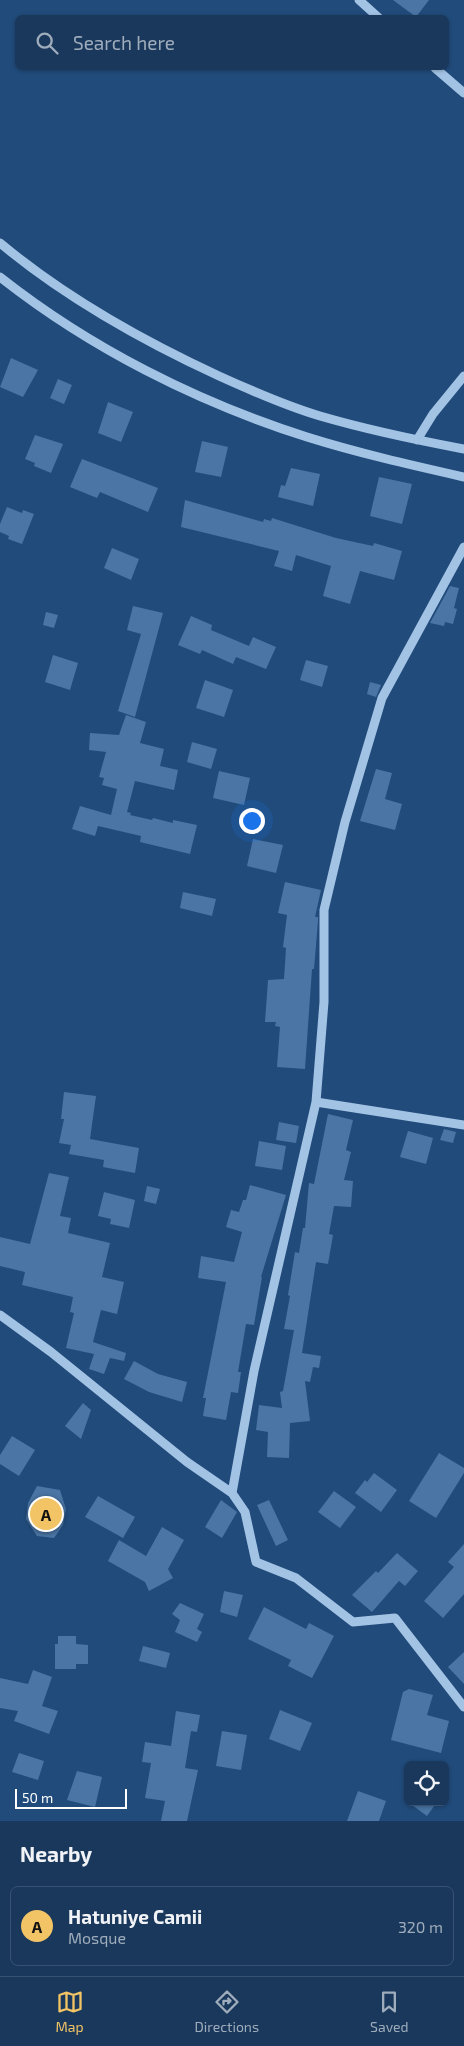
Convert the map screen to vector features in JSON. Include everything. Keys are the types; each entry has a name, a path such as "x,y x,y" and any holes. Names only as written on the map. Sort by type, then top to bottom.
{"street":[{"path":"359,0 376,15"},
{"path":"437,70 464,93"},
{"path":"0,243 67,293 121,327 189,362 254,392 319,416 417,440 464,449"},
{"path":"0,277 55,317 120,356 178,386 245,415 356,452 464,477"},
{"path":"417,440 433,414 464,376"},
{"path":"232,1493 254,1371 316,1102 324,1002 324,910 345,822 382,698 464,547"},
{"path":"316,1102 464,1125"},
{"path":"0,1315 51,1352 187,1462 232,1493 244,1512 256,1562 296,1578 353,1622 395,1618 464,1707"}],"building":[{"path":"393,0 429,0 418,15 413,15"},
{"path":"11,358 38,370 23,397 0,387"},
{"path":"58,379 72,385 64,404 50,398"},
{"path":"108,402 133,412 121,442 98,433"},
{"path":"35,435 63,444 51,473 34,466 35,463 25,459"},
{"path":"202,441 228,447 221,477 195,472"},
{"path":"82,459 158,488 148,512 100,492 97,498 70,487"},
{"path":"291,468 320,474 313,506 278,497 281,485 285,486"},
{"path":"379,477 412,484 402,524 370,516"},
{"path":"185,500 263,522 264,519 271,521 272,518 336,538 373,546 374,543 402,551 394,580 360,571 350,604 323,596 331,566 296,555 292,571 274,566 279,551 181,527"},
{"path":"7,507 22,513 23,510 34,514 22,544 8,539 9,536 0,532 0,524"},
{"path":"112,548 139,559 131,580 104,568"},
{"path":"450,586 459,588 454,608 457,609 453,624 445,622 444,626 430,623"},
{"path":"133,606 163,613 135,717 118,711 141,634 127,630"},
{"path":"46,612 58,615 54,628 43,625"},
{"path":"191,616 212,625 211,630 249,646 253,637 276,647 266,669 236,657 233,664 202,650 200,654 178,645"},
{"path":"53,655 78,663 70,690 45,682"},
{"path":"306,660 328,666 322,687 300,680"},
{"path":"205,680 233,690 224,717 196,708"},
{"path":"370,682 381,685 376,697 367,694"},
{"path":"126,715 146,722 140,743 164,749 160,766 178,770 174,790 135,781 127,812 131,813 130,815 152,820 153,818 173,823 173,820 197,825 190,854 140,842 141,836 98,826 95,836 72,829 80,806 111,815 117,789 102,785 104,778 99,777 106,752 89,750 90,733 119,735"},
{"path":"192,742 217,749 211,769 187,762"},
{"path":"376,769 392,773 385,799 402,804 395,830 360,821"},
{"path":"219,771 250,778 244,805 213,798"},
{"path":"253,839 283,845 276,873 247,866"},
{"path":"285,882 321,890 315,917 318,917 318,921 314,969 312,969 305,1069 277,1067 280,1027 275,1026 276,1022 265,1022 268,980 284,979 286,948 283,947 287,915 278,913"},
{"path":"183,892 216,899 212,916 180,908"},
{"path":"64,1092 96,1096 90,1139 139,1148 135,1173 103,1167 104,1160 69,1154 71,1145 59,1143 64,1119 61,1119"},
{"path":"328,1114 353,1120 346,1150 351,1152 344,1180 353,1181 351,1207 334,1206 329,1234 333,1235 328,1264 316,1262 302,1353 321,1356 319,1368 313,1367 310,1382 305,1381 310,1421 290,1423 289,1458 267,1457 268,1432 256,1430 259,1405 282,1408 280,1392 283,1391 294,1330 284,1329 290,1296 288,1295 295,1252 299,1253 303,1228 305,1228 309,1183 314,1184"},
{"path":"279,1122 299,1126 296,1143 276,1140"},
{"path":"444,1129 456,1132 453,1143 440,1140"},
{"path":"408,1131 433,1138 426,1164 400,1157"},
{"path":"259,1141 286,1146 282,1170 255,1166"},
{"path":"49,1173 69,1177 60,1216 71,1218 68,1233 110,1243 102,1277 124,1282 117,1314 101,1310 93,1342 126,1353 124,1361 110,1358 104,1374 89,1369 94,1354 66,1348 74,1313 70,1312 73,1297 22,1285 25,1272 0,1266 0,1237 30,1244"},
{"path":"250,1185 286,1195 261,1277 254,1325 246,1324 238,1372 241,1372 238,1393 231,1392 226,1420 203,1416 206,1398 203,1398 226,1282 198,1278 201,1256 234,1262 242,1232 226,1227 231,1210 239,1212 243,1200 246,1200"},
{"path":"147,1186 160,1189 156,1204 144,1201"},
{"path":"104,1192 135,1200 129,1228 110,1224 111,1219 98,1216"},
{"path":"134,1361 158,1374 187,1382 182,1402 149,1392 124,1379"},
{"path":"83,1403 91,1410 81,1439 65,1426"},
{"path":"12,1436 35,1450 19,1476 0,1464 0,1455"},
{"path":"439,1453 464,1468 464,1473 436,1518 409,1501"},
{"path":"374,1473 397,1490 381,1512 355,1493 365,1480 367,1482"},
{"path":"37,1486 60,1490 66,1509 63,1525 54,1538 37,1536 26,1519 28,1503"},
{"path":"334,1491 356,1507 340,1528 318,1512"},
{"path":"98,1496 135,1517 123,1538 85,1517"},
{"path":"221,1500 237,1512 222,1538 205,1527"},
{"path":"269,1500 288,1540 276,1546 257,1505"},
{"path":"162,1527 184,1540 168,1569 173,1578 149,1591 145,1582 108,1561 119,1540 146,1556"},
{"path":"464,1544 464,1594 443,1618 424,1601 454,1567 448,1562"},
{"path":"397,1553 418,1571 405,1586 399,1581 372,1612 352,1595 376,1571 378,1573"},
{"path":"224,1591 243,1595 237,1617 220,1612"},
{"path":"180,1603 204,1614 197,1629 202,1632 197,1642 175,1632 180,1620 172,1614"},
{"path":"264,1607 306,1629 309,1623 334,1636 312,1678 288,1666 291,1660 248,1639"},
{"path":"58,1636 76,1636 76,1644 88,1645 88,1664 76,1664 76,1669 55,1669 55,1644 58,1644"},
{"path":"143,1646 170,1653 166,1668 139,1661"},
{"path":"464,1652 464,1684 448,1667"},
{"path":"33,1670 52,1677 42,1706 58,1711 49,1734 14,1721 18,1711 0,1708 0,1678 28,1684"},
{"path":"409,1689 433,1695 427,1715 449,1721 441,1753 391,1740 403,1692"},
{"path":"280,1710 312,1723 300,1751 269,1739"},
{"path":"176,1711 200,1715 197,1732 191,1731 185,1768 198,1770 187,1821 161,1821 165,1801 145,1798 151,1763 142,1762 145,1742 171,1746"},
{"path":"222,1731 247,1735 241,1770 216,1766"},
{"path":"19,1753 44,1761 38,1780 12,1772"},
{"path":"77,1771 102,1777 95,1807 67,1800"},
{"path":"358,1791 386,1801 379,1821 347,1821"},
{"path":"413,1806 434,1806 427,1816"}],"place":[{"name":"Hatuniye Camii","path":"46,1514"}]}
